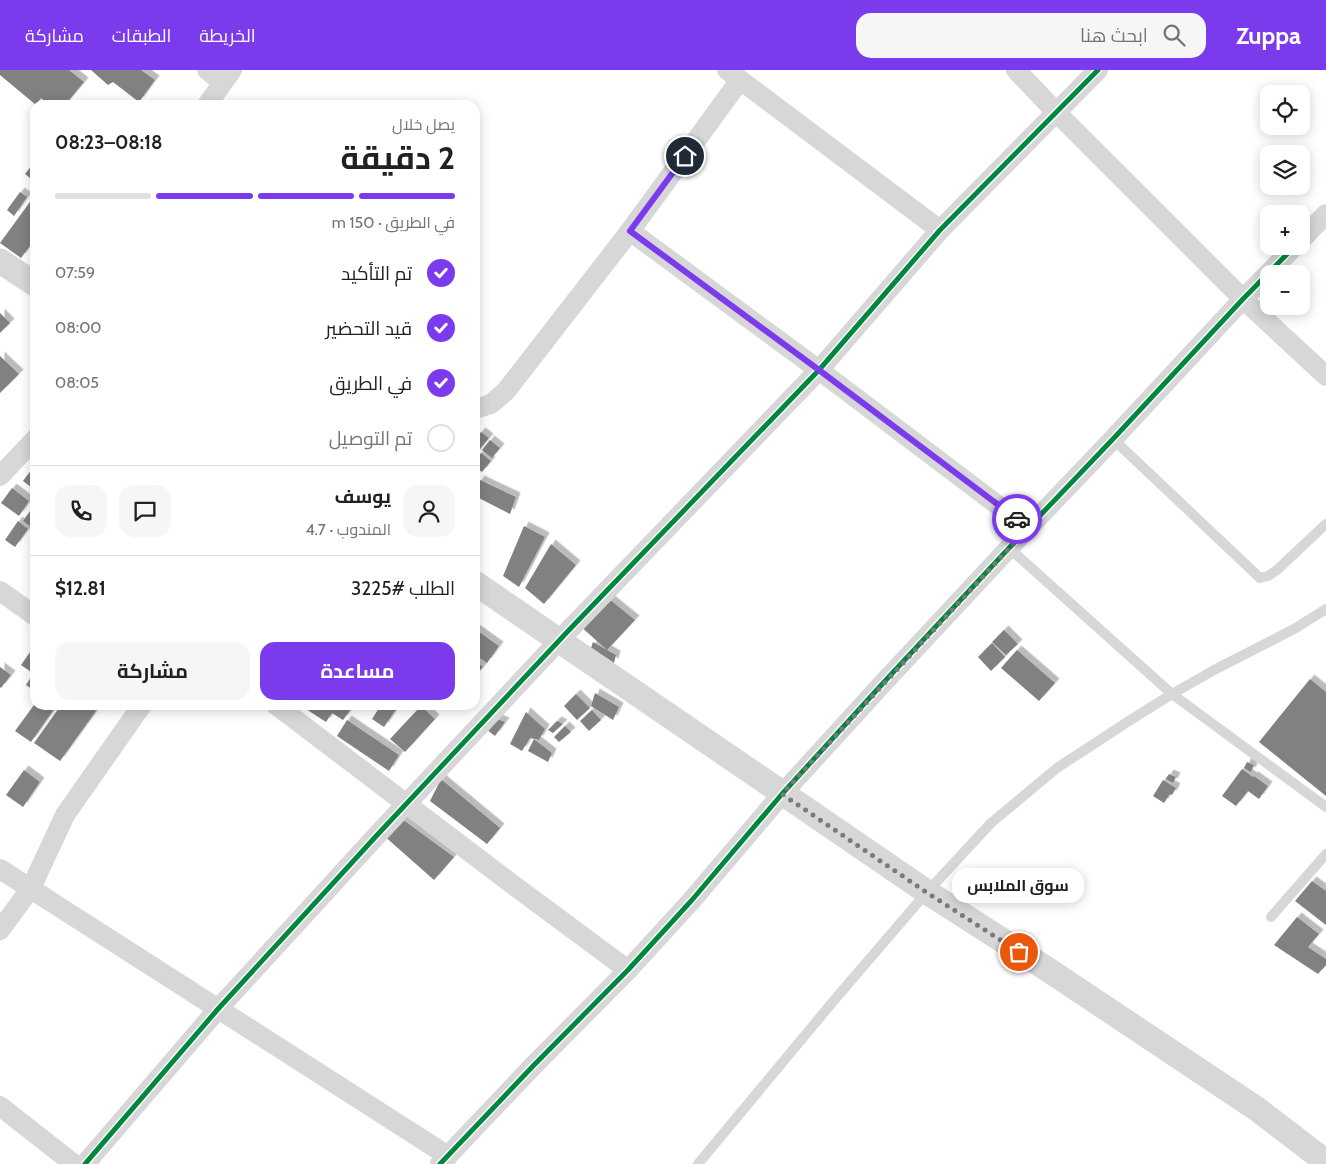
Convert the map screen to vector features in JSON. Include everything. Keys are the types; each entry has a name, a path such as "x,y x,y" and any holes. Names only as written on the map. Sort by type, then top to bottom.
{"street":[{"path":"207,70 227,76 210,100"},
{"path":"1016,70 1243,299 1326,376"},
{"path":"85,1164 218,1009 407,804 559,641 819,370 940,230 1098,70"},
{"path":"480,407 491,404 506,391 630,231 734,75 940,230"},
{"path":"1310,231 1326,214"},
{"path":"630,231 819,370 1028,528"},
{"path":"0,868 449,1161 534,1065 628,970 692,900 782,794 1009,548 1286,255"},
{"path":"0,261 30,281"},
{"path":"0,476 30,444"},
{"path":"480,586 926,892 1257,1109 1317,1155 1323,1164"},
{"path":"0,591 30,612"},
{"path":"0,930 31,888 65,815 138,710"},
{"path":"283,710 628,970"},
{"path":"0,1106 74,1164"}],"lane":[{"path":"1113,439 1260,578 1268,576 1276,570 1326,524"},
{"path":"1009,548 1172,694 1326,807"},
{"path":"698,1164 926,892 991,824 1057,768 1172,694 1294,629 1326,608"},
{"path":"1271,917 1326,854"}],"building":[{"path":"0,70 69,70 84,82 69,100 43,100 41,98 40,100 30,100 0,75"},
{"path":"91,70 141,70 155,80 140,100 136,100 113,82 108,85"},
{"path":"30,168 30,178 25,174"},
{"path":"20,192 27,197 14,216 7,210"},
{"path":"30,202 30,246 21,258 0,243"},
{"path":"0,313 10,323 0,333"},
{"path":"0,356 19,374 0,393"},
{"path":"481,432 489,438 480,449"},
{"path":"490,440 500,448 492,458 482,450"},
{"path":"481,453 491,461 482,472 480,471"},
{"path":"30,472 30,486 23,481"},
{"path":"480,480 516,497 510,514 480,499"},
{"path":"12,488 29,501 19,516 1,503"},
{"path":"30,511 30,526 23,521"},
{"path":"18,521 28,529 15,547 5,540"},
{"path":"524,526 545,537 519,587 503,576"},
{"path":"551,544 576,565 544,604 525,588"},
{"path":"603,594 635,620 607,650 579,625"},
{"path":"1004,630 1018,644 1006,655 992,642"},
{"path":"480,633 499,646 487,663 480,658"},
{"path":"593,642 616,655 614,663 591,648"},
{"path":"992,643 1005,657 991,671 978,657"},
{"path":"1017,650 1055,683 1039,701 1001,668"},
{"path":"30,652 30,671 21,665"},
{"path":"0,667 11,675 1,688 0,687"},
{"path":"30,679 30,688 26,685"},
{"path":"1310,679 1326,692 1326,796 1259,742"},
{"path":"595,693 619,707 613,720 591,706"},
{"path":"576,694 590,708 577,720 564,706"},
{"path":"30,710 53,710 31,742 15,731"},
{"path":"57,710 96,711 60,761 34,743"},
{"path":"308,710 350,710 343,720 332,713 326,722"},
{"path":"378,710 396,710 384,727 372,719"},
{"path":"417,710 425,710 435,719 405,752 390,739"},
{"path":"592,710 601,720 589,731 580,721"},
{"path":"526,712 545,729 539,740 530,738 522,751 510,744"},
{"path":"492,717 505,722 495,736 486,729"},
{"path":"347,720 399,755 389,771 337,736"},
{"path":"557,721 563,724 553,733 548,730"},
{"path":"565,726 571,732 559,742 554,737"},
{"path":"534,739 552,753 548,762 528,751"},
{"path":"1247,762 1254,765 1251,772 1244,768"},
{"path":"1242,769 1268,786 1259,799 1248,791 1236,806 1222,796"},
{"path":"24,770 40,782 23,807 6,795"},
{"path":"1169,774 1176,777 1173,783 1166,779"},
{"path":"441,779 500,828 487,844 430,801"},
{"path":"1163,780 1176,788 1164,803 1153,796"},
{"path":"402,819 454,857 434,880 382,834"},
{"path":"1312,881 1326,891 1326,925 1295,901"},
{"path":"1297,917 1319,934 1308,947 1326,959 1326,965 1318,974 1274,945"}],"cycle path":[{"path":"85,1164 218,1009 379,833 569,630 819,370 940,230 1098,70"},
{"path":"440,1164 628,970 692,900 782,794 885,681 1286,255"}],"way so far":[{"path":"1017,519 1028,528 782,794 926,892 1019,952"}],"place":[{"name":"سوق الملابس","path":"1019,952"}],"route":[{"path":"685,156 630,231 1017,519"}]}
